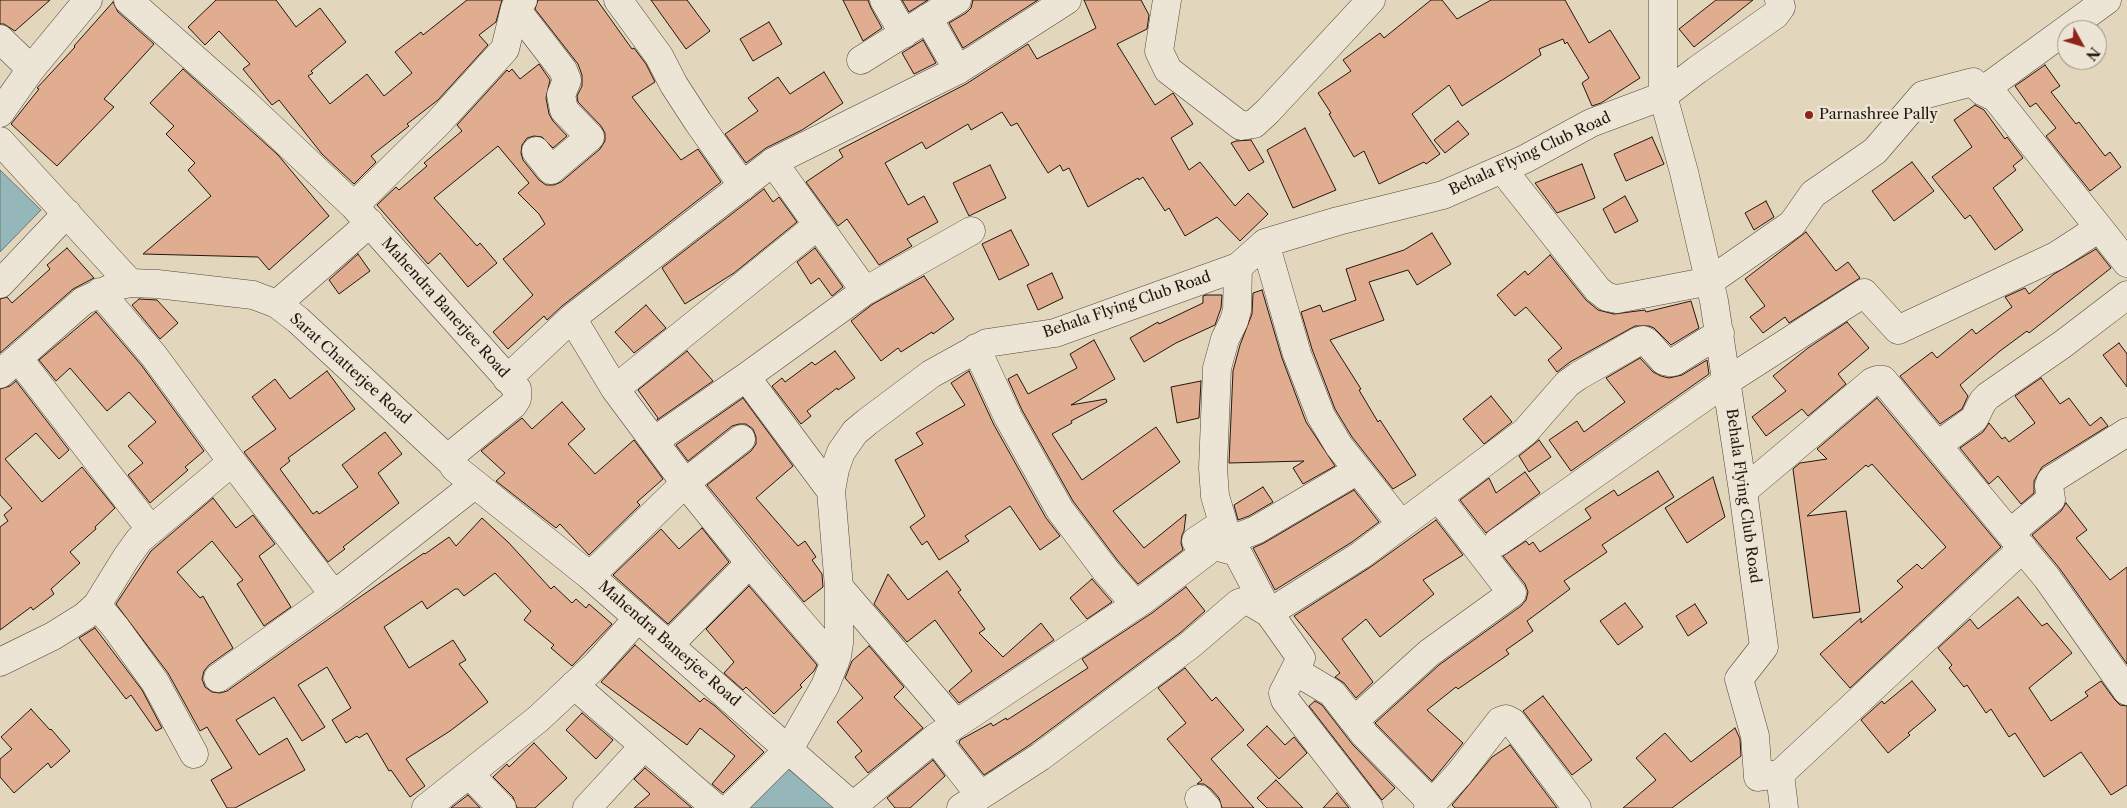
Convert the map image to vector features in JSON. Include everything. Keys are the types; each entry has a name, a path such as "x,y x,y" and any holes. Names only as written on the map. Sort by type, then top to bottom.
{"street":[{"path":"0,113 31,69 88,0"},
{"path":"618,0 659,56 674,85 743,186"},
{"path":"884,0 904,34"},
{"path":"861,60 957,0"},
{"path":"507,379 572,318 773,162 958,70 1067,0"},
{"path":"1167,0 1159,51 1168,70 1242,126 1254,124 1268,111 1371,0"},
{"name":"Behala Flying Club Road","path":"1663,0 1663,96 1684,172 1710,281 1720,333 1764,647 1739,679 1755,736 1758,777 1780,774"},
{"path":"1663,96 1776,15 1781,7 1780,0"},
{"path":"1982,91 2107,0"},
{"name":"Mahendra Banerjee Road","path":"139,4 362,215 517,389 517,399 513,405 454,453 451,462 455,468 590,576 670,644 854,807"},
{"path":"277,304 362,215 437,124 505,48 519,4"},
{"path":"519,4 564,70 567,80 561,95 564,110 590,137 551,170 536,151"},
{"path":"928,18 958,70"},
{"path":"0,39 31,69"},
{"path":"1502,169 1592,283 1607,297 1617,299 1710,281 1792,224 1813,194 1875,151 1924,95 1974,82 1982,91 1996,98 2127,263"},
{"name":"Behala Flying Club Road","path":"730,808 789,749 825,686 835,662 839,642 838,587 831,491 835,469 841,452 855,432 867,422 931,374 976,348 999,341 1055,333 1238,267 1265,243 1338,221 1443,195 1525,159 1591,123 1663,96"},
{"path":"0,141 130,283"},
{"path":"773,162 864,291"},
{"path":"0,284 67,213"},
{"path":"615,390 818,225"},
{"path":"1498,542 1727,381 1864,294 1898,330 2056,256 2099,228"},
{"path":"654,441 864,291 971,231"},
{"path":"1265,243 1297,354 1321,416 1339,446 1401,524"},
{"path":"1196,541 1223,523 1215,496 1213,468 1217,368 1225,339 1237,310 1238,267"},
{"name":"Sarat Chatterjee Road","path":"7,363 84,302 100,292 130,283 254,295 277,304 298,320 451,462"},
{"path":"100,292 154,356 334,595"},
{"path":"1938,445 1974,419 1983,401 1988,396 2063,344 2127,294"},
{"path":"572,318 615,390 685,483 750,563 835,662"},
{"path":"1269,613 1361,555 1525,432 1567,384 1578,376 1638,341 1647,342 1664,360 1674,362 1720,333"},
{"path":"976,348 1008,417 1060,510 1106,571 1136,605"},
{"path":"7,363 151,530"},
{"path":"746,377 831,491"},
{"path":"1743,491 1877,380 1883,380 2052,584 2127,691"},
{"path":"1784,808 1780,774 2017,540 2051,499 2052,495 2048,486 2050,480 2127,432"},
{"path":"590,576 685,483 741,439"},
{"path":"0,662 53,636 78,621 97,605 133,547 232,462"},
{"path":"1196,541 1243,535 1256,530 1358,470"},
{"path":"218,678 334,595 474,485"},
{"path":"1354,721 1429,653 1512,593 1438,497"},
{"path":"854,807 945,731 1136,605 1216,545 1196,541"},
{"path":"1196,541 1237,552 1269,613 1300,654 1301,661 1283,694 1284,700 1369,808"},
{"path":"670,644 750,563"},
{"path":"838,587 945,731 970,801 1040,757 1190,645 1239,602 1246,601 1252,603 1269,613"},
{"path":"97,605 155,682 194,754"},
{"path":"426,808 538,719 597,664 638,618"},
{"path":"1295,671 1332,693 1365,735 1430,806 1459,774 1500,721 1506,719 1512,722 1577,808"},
{"path":"574,685 716,808"},
{"path":"587,808 644,746"},
{"path":"469,774 502,808"}],"water":[{"path":"0,170 41,210 0,252"},
{"path":"786,767 835,808 745,808"}],"building":[{"path":"0,0 50,0 15,31 4,24 0,24"},
{"path":"216,0 276,0 296,27 320,8 346,42 311,71 313,73 308,76 330,104 367,74 384,96 412,73 395,52 421,32 423,35 467,0 502,0 496,22 479,35 488,45 438,100 371,156 376,162 354,184 322,154 279,100 272,105 243,69 250,64 219,31 205,45 188,27"},
{"path":"538,0 597,0 632,49 634,48 646,64 655,82 632,97 681,160 698,149 721,182 562,306 547,320 544,316 508,349 493,332 533,295 503,259 545,224 539,214 518,193 529,183 498,146 434,198 477,246 480,243 497,263 468,287 440,253 428,264 377,205 396,187 399,190 427,166 424,163 462,131 457,125 507,70 509,72 512,69 520,79 539,64 550,80 546,98 549,114 567,136 553,148 542,137 534,136 527,138 522,145 521,153 523,160 539,180 546,185 554,185 561,182 600,149 605,141 605,133 601,126 578,102 577,96 582,86 582,75 578,64 535,9"},
{"path":"651,0 687,0 710,31 686,49"},
{"path":"843,0 868,0 882,28 863,41"},
{"path":"902,0 928,0 909,12"},
{"path":"973,0 1038,0 963,48 949,23 966,13 971,8"},
{"path":"1084,0 1141,0 1149,15 1147,29 1117,44 1155,105 1173,93 1193,124 1171,138 1189,170 1200,162 1235,206 1248,193 1268,214 1240,241 1217,217 1185,236 1169,208 1165,211 1143,177 1139,180 1138,178 1088,207 1069,168 1063,171 1060,165 1048,173 1017,123 1011,126 1002,112 971,130 968,124 926,149 922,142 885,163 908,205 924,196 938,222 907,239 912,246 879,265 847,219 838,226 806,182 843,157 839,150 966,84 1028,44 1037,59 1096,28"},
{"path":"1431,0 1442,0 1457,19 1491,0 1565,0 1589,43 1610,30 1640,78 1601,103 1592,106 1582,83 1589,78 1567,42 1565,44 1563,39 1539,49 1541,55 1462,106 1449,85 1412,114 1440,154 1426,164 1424,162 1379,184 1364,151 1354,157 1329,114 1331,113 1318,93 1351,71 1343,60 1380,33 1384,38"},
{"path":"1716,0 1753,0 1694,47 1679,29"},
{"path":"113,2 118,12 154,44 104,99 114,107 57,166 11,124 39,89 37,88"},
{"path":"769,22 782,44 753,61 740,39"},
{"path":"923,40 936,63 914,74 902,53"},
{"path":"2045,65 2060,86 2051,92 2076,124 2079,122 2105,156 2110,152 2121,167 2090,191 2046,136 2056,128 2036,103 2030,107 2015,86"},
{"path":"183,69 278,155 329,216 269,270 258,257 143,254 211,196 188,170 195,163 166,134 174,126 150,103"},
{"path":"824,72 843,103 802,130 766,148 746,163 725,134 758,111 748,98 778,77 790,94"},
{"path":"1975,105 1984,110 2005,139 2007,137 2023,158 2013,166 2016,170 1993,188 2023,230 1995,250 1970,215 1965,219 1932,177 1972,147 1954,120"},
{"path":"1458,121 1469,134 1445,153 1434,140"},
{"path":"1305,128 1336,190 1293,208 1267,150"},
{"path":"1652,137 1664,164 1626,181 1614,154"},
{"path":"1251,140 1264,162 1249,171 1231,143"},
{"path":"1912,162 1934,191 1894,221 1872,191"},
{"path":"1582,164 1595,198 1557,213 1535,183"},
{"path":"990,165 1006,198 969,216 953,183"},
{"path":"764,189 773,202 779,197 797,222 734,273 685,304 662,268"},
{"path":"1625,196 1638,221 1615,233 1603,209"},
{"path":"1766,201 1774,217 1754,230 1745,213"},
{"path":"1011,230 1029,265 999,280 982,244"},
{"path":"1806,232 1836,271 1848,262 1860,278 1789,323 1785,317 1763,333 1750,317 1765,306 1745,279"},
{"path":"1432,233 1451,264 1417,285 1408,270 1369,282 1384,320 1330,340 1361,389 1359,390 1378,422 1380,420 1416,475 1393,489 1352,437 1335,409 1312,349 1301,312 1320,305 1323,312 1356,300 1346,269 1404,250"},
{"path":"67,248 94,278 73,289 0,353 0,299 7,297 12,303 50,269 47,265"},
{"path":"815,248 843,287 832,296 819,278 811,284 797,262"},
{"path":"2096,249 2111,268 2029,333 2027,331 2000,351 1960,385 1968,396 1962,409 1940,424 1900,376 1932,352 1937,358 1972,329 1976,334 2012,307 2005,297 2025,288 2029,294 2054,274"},
{"path":"358,254 370,271 339,294 329,280"},
{"path":"1550,255 1586,300 1598,310 1614,314 1645,310 1646,312 1691,301 1699,328 1671,345 1654,328 1635,326 1570,362 1557,372 1548,360 1562,348 1526,307 1515,316 1497,295 1525,271 1528,275"},
{"path":"1052,273 1063,298 1038,310 1027,285"},
{"path":"924,276 954,319 933,334 932,332 901,352 898,348 881,361 851,321 873,304"},
{"path":"1262,290 1282,358 1306,422 1335,466 1303,484 1293,468 1304,461 1229,463 1233,371 1240,345 1252,314 1253,293"},
{"path":"1222,295 1221,308 1215,325 1176,343 1144,362 1130,338 1158,322 1159,324 1203,303 1203,296"},
{"path":"139,299 157,300 178,323 160,339 132,305"},
{"path":"646,305 666,328 634,353 615,332"},
{"path":"96,312 142,366 204,451 185,467 188,470 150,503 128,475 143,463 128,446 156,422 129,392 107,411 70,368 56,381 39,360"},
{"path":"1847,322 1869,348 1838,374 1846,384 1808,416 1802,409 1766,436 1752,417 1786,391 1773,376 1808,348"},
{"path":"1094,340 1115,379 1071,405 1106,399 1107,402 1071,421 1072,423 1052,434 1082,480 1156,427 1180,462 1113,511 1144,548 1186,514 1181,543 1183,550 1138,584 1118,561 1073,501 1022,410 1008,379 1017,374 1028,394 1077,368 1070,354"},
{"path":"2119,343 2127,354 2127,387 2103,355"},
{"path":"687,351 713,381 657,420 658,418 638,390"},
{"path":"835,351 855,378 838,390 837,388 807,411 811,416 801,424 772,386 782,378 785,382 812,362 815,365"},
{"path":"1640,358 1653,372 1669,378 1682,375 1707,360 1709,374 1571,471 1549,440 1577,421 1584,432 1625,402 1606,378"},
{"path":"327,371 355,409 288,458 290,461 280,469 313,514 317,511 319,514 358,487 342,465 385,432 402,454 378,473 399,503 343,547 345,549 328,562 244,452 276,429 252,397 275,379 290,399"},
{"path":"969,371 994,425 1046,518 1060,536 1040,550 1010,506 965,536 969,541 939,560 927,541 922,545 910,527 925,516 895,460 923,444 916,433 965,405 951,383"},
{"path":"2041,378 2060,404 2069,398 2090,426 2101,417 2108,426 2042,467 2034,481 2034,493 2021,504 1998,476 1989,484 1960,448 1983,432 1989,423 2002,439 2005,437 2009,442 2035,423 2015,396"},
{"path":"16,381 69,450 59,459 36,433 5,459 42,502 82,467 115,508 95,527 96,529 70,552 80,563 51,589 54,594 33,610 31,607 0,630 0,527 8,521 4,515 12,508 0,495 0,389 10,386"},
{"path":"1201,381 1199,418 1177,423 1171,387"},
{"path":"1491,396 1512,422 1484,444 1463,419"},
{"path":"743,398 793,466 756,498 798,546 805,541 816,557 812,560 822,574 823,587 804,602 707,485 751,451 756,444 753,429 746,424 732,426 688,461 676,445"},
{"path":"1877,398 2001,547 1850,688 1820,654 1861,618 1861,623 1903,587 1897,581 1917,564 1922,569 1946,547 1872,464 1868,467 1866,465 1807,516 1846,511 1860,612 1813,618 1793,469 1800,463 1827,459 1817,449"},
{"path":"562,402 585,429 568,444 595,474 634,440 663,479 637,502 640,505 589,555 560,524 556,528 496,481 505,473 481,451 522,418 532,429"},
{"path":"1539,440 1551,457 1529,472 1519,456"},
{"path":"1658,471 1674,497 1602,545 1607,552 1564,581 1570,589 1527,621 1533,631 1506,650 1509,654 1458,689 1456,687 1427,710 1463,743 1432,781 1375,723 1439,665 1521,606 1526,600 1528,592 1525,584 1503,556 1526,541 1529,545 1533,542 1540,552 1591,518 1585,509 1614,490 1618,496"},
{"path":"1525,472 1540,493 1486,533 1460,500 1489,478 1496,493"},
{"path":"1713,477 1725,517 1687,543 1665,508"},
{"path":"1263,487 1273,502 1238,520 1234,505"},
{"path":"1354,490 1379,522 1352,542 1275,590 1253,548"},
{"path":"213,498 236,528 253,515 275,544 259,556 291,607 264,626 237,584 243,580 212,541 177,572 200,598 203,596 233,648 209,665 204,671 202,679 205,687 212,692 220,693 227,691 449,537 456,546 482,518 509,543 551,589 554,586 572,603 576,599 586,608 589,604 612,624 572,666 551,648 554,645 524,620 531,611 495,573 464,596 458,589 455,589 427,609 422,601 384,627 409,668 453,640 466,660 459,664 488,702 450,731 406,759 425,786 410,797 391,770 389,771 367,733 359,738 357,736 346,743 332,720 351,708 327,667 298,685 325,727 302,741 274,697 236,720 259,755 287,738 305,770 235,808 227,808 211,780 232,768 207,727 200,731 168,673 116,604 151,551"},
{"path":"2066,503 2087,530 2076,538 2110,580 2127,567 2127,664 2060,569 2032,535 2061,511"},
{"path":"1436,520 1463,555 1423,580 1434,594 1380,637 1366,619 1342,639 1373,682 1356,698 1344,683 1335,677 1340,673 1294,616 1369,568"},
{"path":"702,528 729,562 668,624 613,575 661,529 679,549"},
{"path":"947,571 961,590 958,592 985,629 979,633 1003,657 1041,623 1054,640 959,703 949,691 972,671 935,620 907,642 874,604 888,574 908,600"},
{"path":"1092,579 1112,602 1087,619 1070,598"},
{"path":"749,586 817,665 814,671 800,685 802,687 774,714 746,687 743,690 724,673 734,662 706,629"},
{"path":"1186,587 1205,611 1180,633 1031,744 984,775 959,743 960,740 991,723 993,726 1006,718 1007,720 1088,668 1082,659 1152,613"},
{"path":"2018,597 2042,626 2047,623 2072,653 2029,688 2051,721 2088,696 2085,692 2101,681 2120,705 2127,706 2127,785 2111,795 2081,752 2044,777 2015,733 2009,737 1991,709 1986,713 1967,685 1964,687 1949,668 1952,665 1938,648 1970,619 1978,629"},
{"path":"1625,603 1643,627 1618,645 1600,621"},
{"path":"1695,604 1707,623 1688,636 1676,616"},
{"path":"95,628 142,690 162,728 156,731 131,695 126,699 79,638"},
{"path":"635,645 700,702 704,698 715,706 764,752 723,793 712,784 735,756 700,728 687,745 601,682"},
{"path":"869,646 904,687 894,697 923,728 868,773 855,757 862,751 837,722 863,698 845,678 852,661"},
{"path":"1185,668 1212,701 1216,697 1244,730 1211,759 1254,808 1222,808 1219,798 1211,789 1204,784 1197,784 1202,780 1167,739 1186,723 1158,688"},
{"path":"1912,681 1936,710 1908,733 1910,735 1888,753 1861,720 1882,701 1884,704"},
{"path":"1543,696 1592,760 1572,775 1523,711"},
{"path":"1315,701 1322,705 1353,745 1395,788 1382,800 1309,706"},
{"path":"31,709 70,751 51,768 48,763 14,793 0,777 0,759 12,749 1,737"},
{"path":"582,713 613,740 596,759 566,730"},
{"path":"1267,726 1285,745 1294,737 1307,753 1279,779 1247,745"},
{"path":"1735,728 1740,739 1741,756 1672,808 1623,808 1656,780 1636,758 1665,733 1691,762"},
{"path":"534,743 567,778 535,808 517,808 513,797 493,777 507,764 509,767"},
{"path":"1510,745 1557,808 1455,808 1452,805 1492,757"},
{"path":"933,760 945,776 910,808 895,808 887,798"},
{"path":"645,768 692,808 634,808 650,794 634,779"},
{"path":"1276,780 1303,808 1267,808 1257,798"},
{"path":"1337,793 1349,808 1323,808"},
{"path":"468,795 480,808 451,808"}],"place":[{"name":"Parnashree Pally","path":"1809,115"}]}
